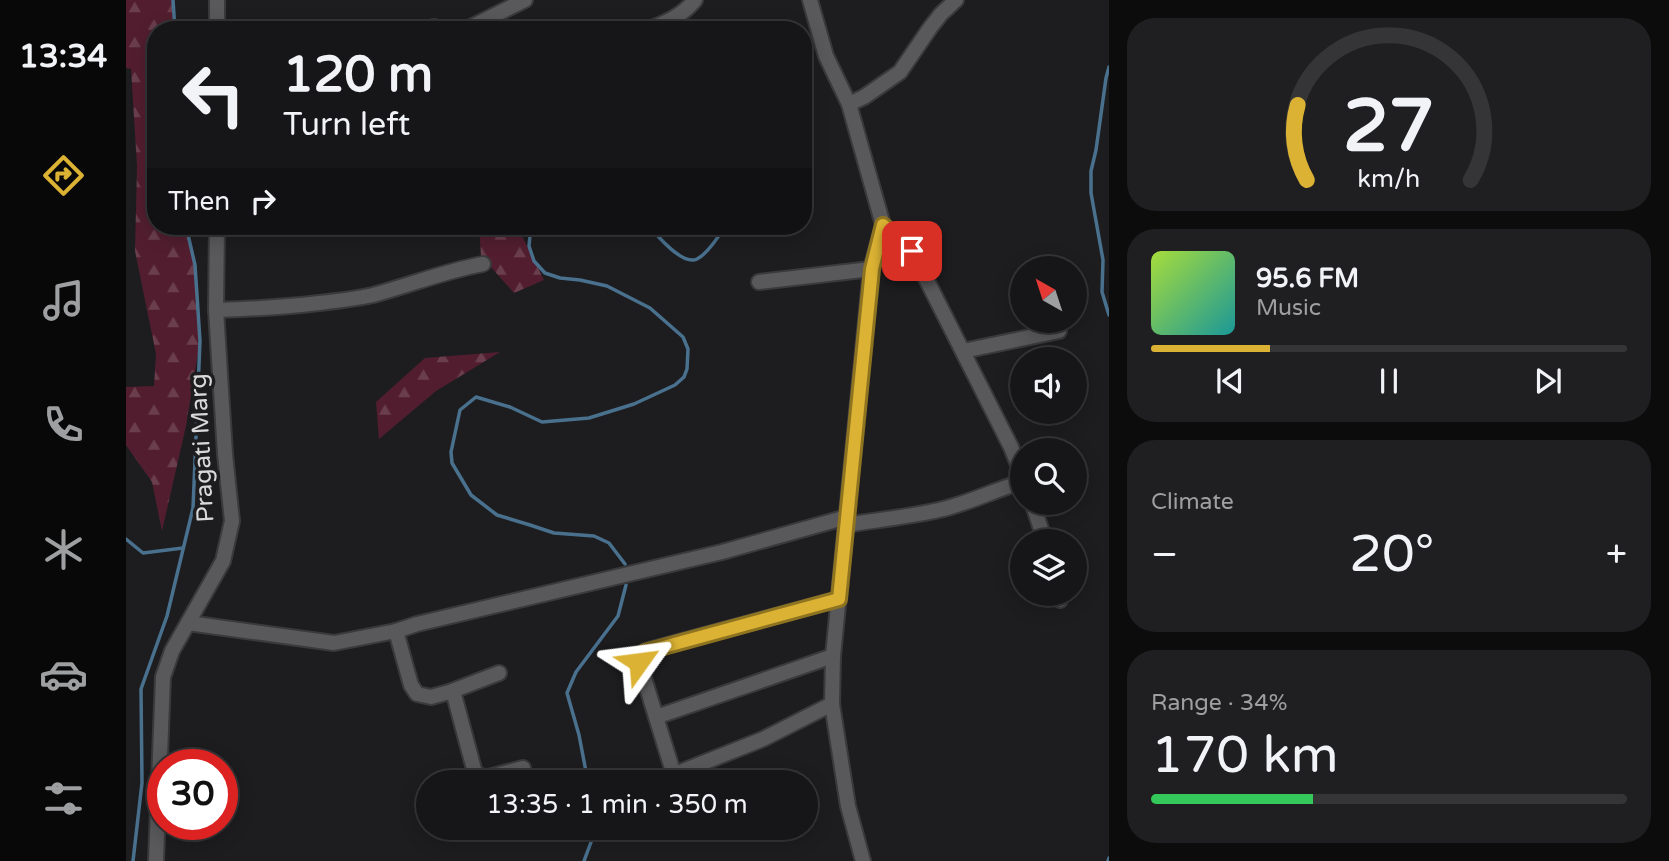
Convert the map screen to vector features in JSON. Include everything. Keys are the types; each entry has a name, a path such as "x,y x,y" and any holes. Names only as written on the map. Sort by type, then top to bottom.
{"street":[{"path":"217,0 217,21"},
{"path":"483,21 526,0"},
{"path":"670,21 686,11 695,0"},
{"path":"810,0 826,56 849,104 883,225 872,269 833,656 832,704 848,806 863,861"},
{"path":"849,104 900,72 930,28 956,0"},
{"path":"883,225 912,251 1010,445"},
{"name":"Pragati Marg","path":"156,861 163,677 172,651 223,561 232,521 216,310 217,235"},
{"path":"216,310 254,309 349,299 483,264"},
{"path":"759,282 872,269"},
{"path":"963,351 1049,333"},
{"path":"188,623 334,643 396,631 847,521 939,510 1010,485"},
{"path":"672,770 639,662 645,652 839,599"},
{"path":"396,631 411,685 417,694 431,697 499,673"},
{"path":"656,717 833,656"},
{"path":"452,691 475,773 485,778 523,768"},
{"path":"686,770 763,739 832,704"}],"green space":[{"path":"126,0 173,0 174,21 147,21 147,235 188,235 195,265 200,341 186,426 162,531 152,482 126,445 126,387 154,386 156,354 135,251 137,166 131,69 126,68"},
{"path":"480,235 522,235 544,280 514,293 481,256"},
{"path":"500,352 436,391 379,439 376,402 425,358"}],"waterway":[{"path":"173,0 174,21"},
{"path":"1109,67 1091,171 1091,193 1103,260 1102,292 1109,315"},
{"path":"133,861 142,783 141,689 167,616 193,508 200,341 195,265 188,235"},
{"path":"530,235 529,246 534,261 545,273 607,286 650,308 683,337 688,349 687,369 684,377 675,385 634,404 589,418 542,422 510,407 476,397 460,410 451,452 452,463 471,495 497,515 554,533 594,536 609,543 625,564"},
{"path":"657,235 671,249 691,260 705,253 719,235"},
{"path":"126,539 143,553 183,548"},
{"path":"586,770 567,693 576,672 618,616 626,585"},
{"path":"584,861 592,840"}],"route":[{"path":"639,662 645,652 839,599 872,269 883,225 912,251"}]}
